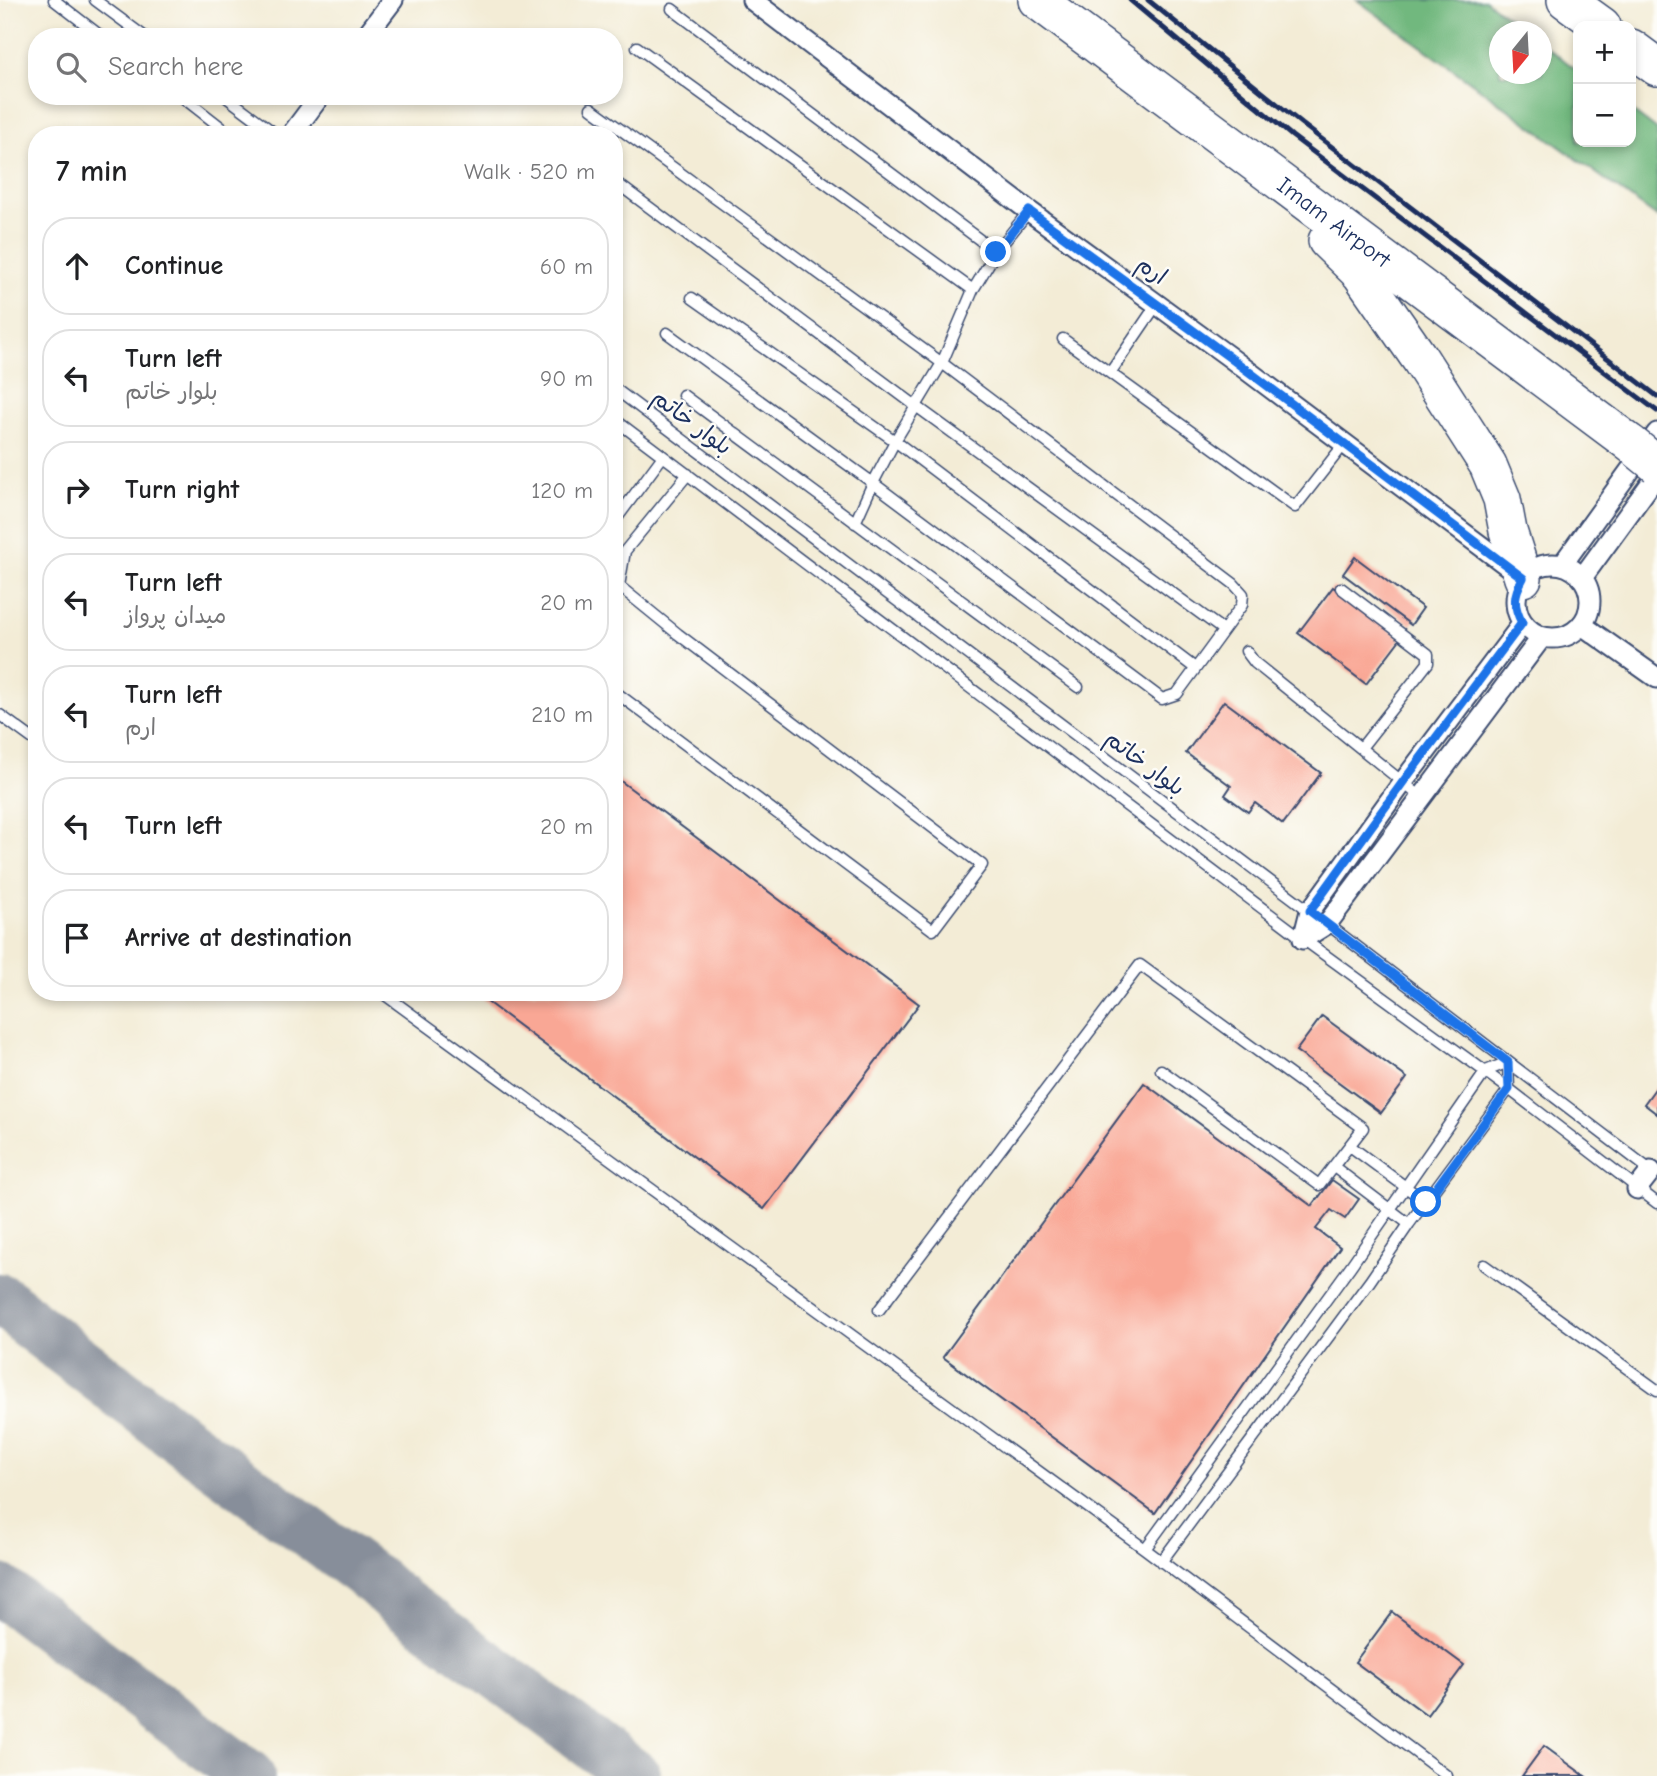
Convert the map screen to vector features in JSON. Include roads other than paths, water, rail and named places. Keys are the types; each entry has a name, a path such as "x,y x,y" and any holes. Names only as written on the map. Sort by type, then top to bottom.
{"highway":[{"path":"1030,0 1067,22"},
{"name":"Imam Airport","path":"1037,0 1221,138 1648,447"},
{"path":"1566,0 1595,21"},
{"path":"1636,52 1657,67"},
{"path":"1221,138 1362,274 1488,465 1502,499 1508,531 1523,578"}],"street":[{"path":"370,28 379,9 393,0"},
{"name":"ارم","path":"752,0 1029,211 1345,443 1523,578"},
{"path":"298,126 313,105"},
{"path":"1562,565 1648,447"},
{"path":"1582,578 1657,475"},
{"path":"1541,565 1562,565 1582,578 1588,589 1588,614 1582,625 1564,637 1542,637 1531,632 1522,623 1515,600 1517,588 1531,570 1541,565"},
{"path":"1303,939 1310,911 1522,623"},
{"path":"1582,625 1657,678"},
{"path":"1303,939 1327,923 1542,637"},
{"path":"1637,1189 1654,1173"}],"lane":[{"path":"54,0 90,28"},
{"path":"95,0 133,28"},
{"path":"672,9 996,252"},
{"path":"637,47 972,290"},
{"path":"193,105 220,126"},
{"path":"237,105 264,126"},
{"path":"591,108 616,126"},
{"path":"623,131 942,363 1234,583 1243,594 1242,605 1177,694 1162,699 667,333"},
{"path":"623,188 1223,630"},
{"path":"855,523 895,441 942,363 972,290 996,252 1029,211"},
{"path":"691,298 895,441 1195,668"},
{"path":"1110,373 1157,304"},
{"path":"1063,339 1295,507 1345,443"},
{"name":"بلوار خاتم","path":"623,395 1327,923 1654,1173"},
{"path":"683,395 1078,687"},
{"name":"بلوار خاتم","path":"623,426 1303,939 1486,1071 1657,1203"},
{"path":"623,510 663,456"},
{"path":"623,563 625,551 688,474"},
{"path":"1341,588 1428,654 1428,663 1361,748"},
{"path":"623,589 982,865 933,930 623,698"},
{"path":"1246,651 1255,663 1421,797"},
{"path":"0,715 28,735"},
{"path":"879,1310 1140,965 1363,1128 1319,1185 1161,1070"},
{"path":"393,1001 1145,1549 1447,1776"},
{"path":"1145,1549 1486,1071 1508,1062 1509,1089 1161,1562"},
{"path":"1350,1146 1426,1202"},
{"path":"1334,1167 1409,1224"},
{"path":"1485,1265 1657,1390"}],"railway":[{"path":"1130,0 1292,136 1657,411"},
{"path":"1148,0 1302,124 1657,396"}]}
